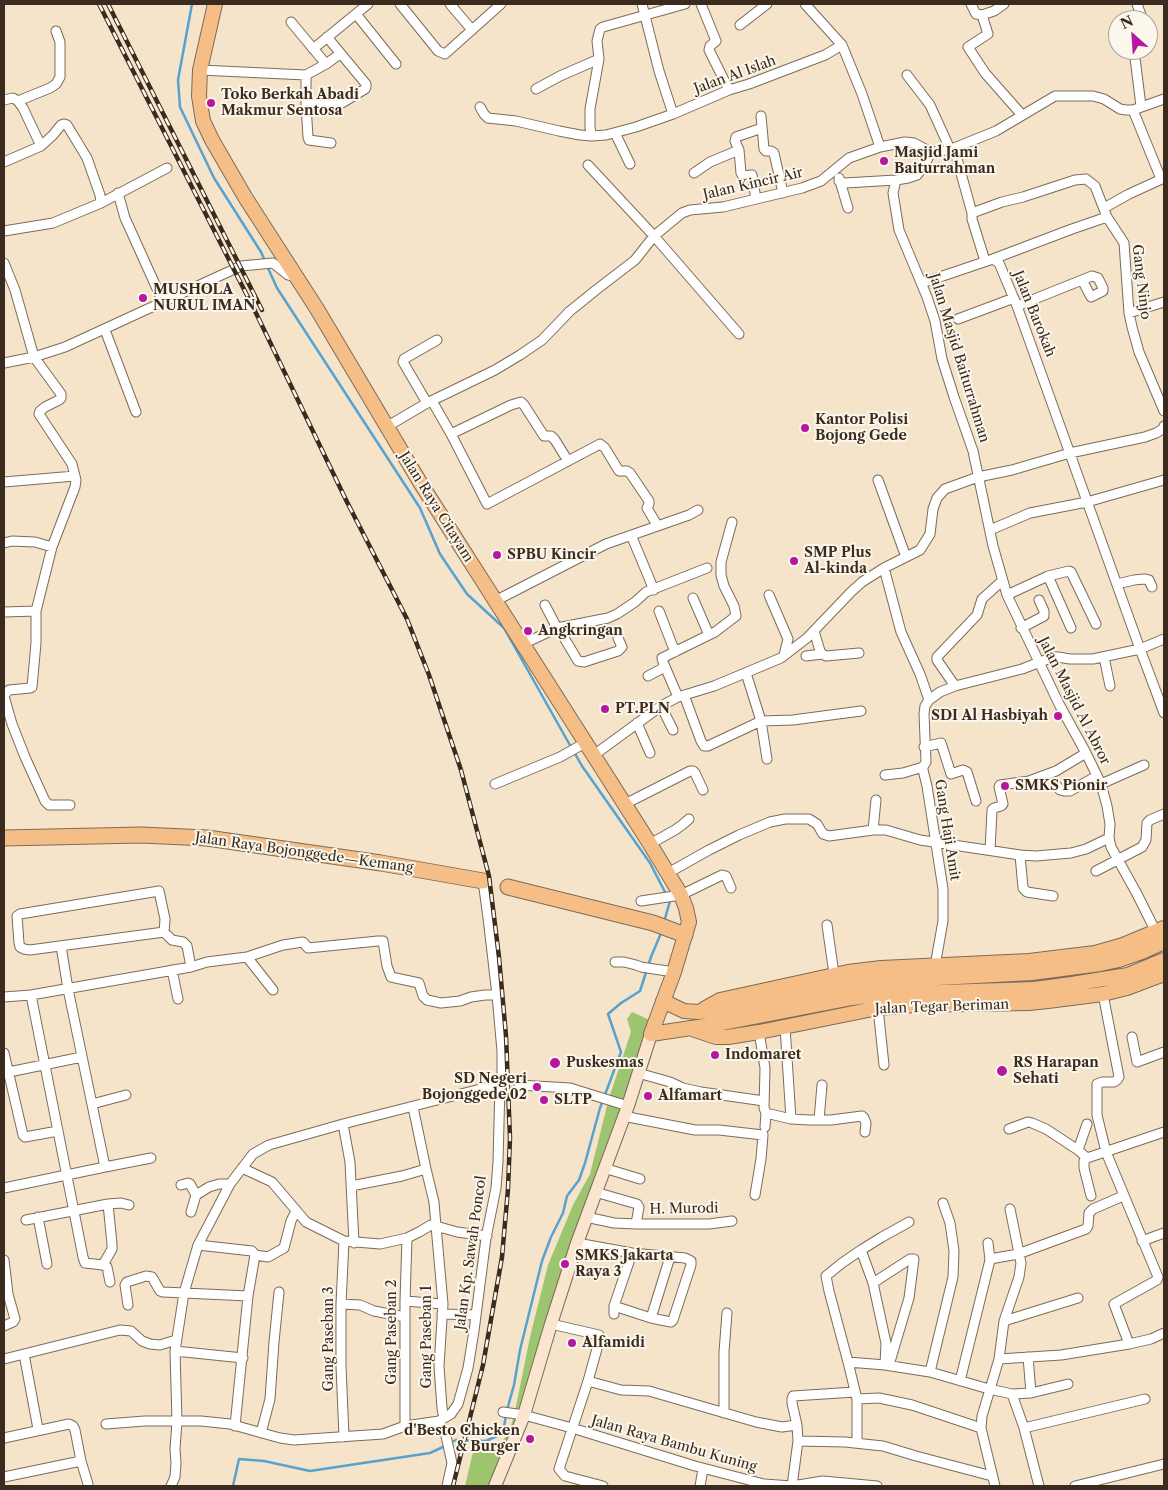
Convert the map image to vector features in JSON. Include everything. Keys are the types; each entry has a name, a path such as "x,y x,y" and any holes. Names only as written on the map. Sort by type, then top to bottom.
{"highway":[{"name":"Jalan Raya Bojonggede—Kemang","path":"4,838 141,835 207,838 381,863 483,881"},
{"path":"508,887 652,923 678,932"}],"main road":[{"name":"Jalan Raya Citayam","path":"215,4 200,70 199,96 203,121 212,140 245,197 317,309 421,484 523,644 581,745 594,755 668,873 677,896 686,908 688,922 678,932 674,972 651,1034"},
{"name":"Jalan Tegar Beriman","path":"689,1028 716,1037 728,1037 785,1027 881,968 1030,961 1095,952 1161,934"},
{"name":"Jalan Tegar Beriman","path":"663,1001 684,1011 699,1012 882,981 1032,973 1071,968 1119,960 1142,952 1161,934"},
{"name":"Jalan Tegar Beriman","path":"651,1034 781,1013 848,988 884,994 1034,988 1072,984 1128,974 1164,960"},
{"path":"1071,968 1072,984"},
{"name":"Jalan Tegar Beriman","path":"848,988 878,1008 915,1005 1029,1003 1103,994 1127,988 1164,974"},
{"path":"495,1486 513,1413 551,1324 577,1243 651,1034"}],"street":[{"path":"313,48 368,4"},
{"path":"400,4 442,54 445,54 500,4"},
{"path":"450,4 472,30"},
{"path":"642,4 659,71 673,114"},
{"path":"480,107 488,118 516,121 592,136 590,109 598,59 597,41 600,30 603,27 685,4"},
{"path":"701,4 716,41 710,46 709,50 728,90"},
{"path":"740,25 766,4"},
{"path":"805,4 842,45 862,94 880,147"},
{"path":"970,4 976,14 982,15 994,11 1004,4"},
{"path":"356,14 396,64"},
{"path":"982,15 988,34 968,48 985,72 1022,115"},
{"path":"291,22 326,64"},
{"path":"18,101 50,88 60,78 60,42 56,31"},
{"path":"306,105 342,103 365,89 366,84 327,37"},
{"name":"Jalan Al Islah","path":"592,136 614,133 673,114 728,90 825,55 842,45"},
{"path":"200,70 306,75 340,54"},
{"path":"536,89 598,59"},
{"path":"1104,208 1163,178 1137,108 1135,60"},
{"path":"306,75 309,140 331,143"},
{"name":"Jalan Barokah","path":"907,75 926,97 952,148 972,213 972,219 989,260 999,263 1016,302 1164,713"},
{"path":"839,181 845,183 896,180 917,175 931,152 952,148 996,131 1055,96 1093,96 1104,99 1120,109 1137,108 1164,99"},
{"path":"4,100 13,98 18,101 41,146"},
{"path":"761,116 764,149 774,153 783,194"},
{"path":"4,162 41,146 64,124 68,125 87,158 101,203"},
{"path":"756,199 752,175 743,176 741,173 739,150 735,141 736,138 762,128"},
{"path":"614,133 630,164"},
{"name":"Jalan Kincir Air","path":"388,426 429,402 520,356 542,340 570,311 635,260 654,236 682,213 690,210 723,208 802,188 821,181 849,158 880,147 914,142 931,152"},
{"path":"694,173 710,162 739,150"},
{"path":"588,165 654,236 739,334"},
{"path":"4,231 53,223 101,203 167,168"},
{"path":"836,169 848,208"},
{"name":"Gang Ninjo","path":"972,213 1075,180 1086,179 1095,186 1107,217 1124,243 1129,313 1138,352 1164,412"},
{"name":"Jalan Masjid Baiturrahman","path":"896,180 893,193 899,230 922,282 935,321 942,359 974,451 978,477"},
{"path":"118,193 125,218 163,302"},
{"path":"922,282 1107,217"},
{"path":"4,263 34,357 61,394 61,398 40,411 39,414 72,464 75,476 75,487 52,547 36,611 36,643 32,687 9,690 4,696 8,726 46,803 70,805"},
{"path":"4,363 34,357 66,347 241,266 273,263 288,275 296,277"},
{"path":"958,319 1082,280"},
{"path":"1129,313 1164,302"},
{"path":"105,330 136,412"},
{"path":"437,340 404,359 403,362 451,434 487,504 598,444 602,445 618,471 630,473 649,501 647,508 657,525"},
{"path":"451,434 521,402 544,436 551,436 556,440 568,461"},
{"path":"594,755 662,706 681,696 746,673 779,658 807,638 862,582 884,568 920,550 930,534 933,509 937,498 945,489 978,477 1012,470 1070,453 1145,438 1156,433 1164,426"},
{"path":"4,482 75,476"},
{"name":"Jalan Masjid Al Abror","path":"978,477 1002,581 1007,595 1021,628 1099,780 1108,806 1110,824 1108,838 1117,860 1161,934"},
{"path":"878,480 906,557"},
{"path":"990,530 1030,513 1087,502 1164,480"},
{"path":"495,601 606,544 689,515 698,510"},
{"path":"732,522 721,562 721,569 724,586 734,606 736,616 715,632 662,658 704,746 708,746 760,721 792,720 861,711"},
{"path":"631,535 654,590"},
{"path":"4,543 12,541 35,542 52,547"},
{"path":"523,644 557,628 608,618 635,602 646,592 707,568"},
{"path":"884,568 901,632 920,674 929,700 940,692 955,686 1022,669 1053,657 1082,660 1140,649 1164,639"},
{"path":"1007,595 1048,576 1067,571 1071,572 1096,624"},
{"path":"1048,576 1072,628"},
{"path":"1117,584 1144,579 1149,580 1152,587"},
{"path":"955,686 937,660 937,657 977,615 982,599 1002,581"},
{"path":"769,595 788,640 788,644 779,658"},
{"path":"692,598 709,635"},
{"path":"1021,628 1044,616 1039,600"},
{"path":"545,604 557,628 578,661 584,662 618,651 622,647 618,638"},
{"path":"4,612 36,611"},
{"path":"659,611 676,652"},
{"path":"814,631 822,654"},
{"path":"806,656 859,653"},
{"path":"1104,656 1110,686"},
{"path":"648,676 665,667"},
{"path":"746,673 760,721 767,758"},
{"name":"Gang Haji Amit","path":"929,700 925,706 924,714 926,762 923,767 942,889 943,913 935,966"},
{"path":"662,706 673,730"},
{"path":"637,723 650,753"},
{"path":"924,747 941,743 951,774 963,770 967,772 976,801"},
{"path":"495,784 581,745"},
{"path":"990,850 992,810 1003,804 1000,785 1029,781 1056,770 1086,753"},
{"path":"1057,786 1060,790 1070,791 1144,766"},
{"path":"885,775 903,773 923,767"},
{"path":"625,804 690,771 695,772 703,790"},
{"path":"872,830 876,800"},
{"path":"1096,871 1142,847 1146,840 1147,823 1164,814"},
{"path":"650,844 675,830 689,818"},
{"path":"668,873 722,843 770,822 785,820 808,819 817,824 823,834 829,836 886,830 920,840 1020,855 1049,856 1071,853 1092,847 1108,838"},
{"path":"1020,855 1023,888 1026,892 1053,896"},
{"path":"640,900 677,896 722,875 726,876 731,888"},
{"name":"Jalan Kp. Sawah Poncol","path":"441,1419 451,1414 458,1404 468,1368 497,1171 502,1051 483,881"},
{"path":"164,932 30,950 20,947 17,916 160,891 165,919 164,932 172,940 183,942 187,946 191,967"},
{"path":"827,925 848,988"},
{"path":"4,997 31,996 191,967 208,962 247,957 283,945 303,942 308,948 383,941 387,966 392,977 419,983 423,996 427,1000 441,1003 485,995 497,995"},
{"path":"61,946 68,989 105,1167"},
{"path":"247,957 273,990"},
{"path":"615,962 674,972"},
{"path":"172,970 178,999"},
{"path":"1103,994 1119,1077 1114,1082 1097,1084 1097,1115 1106,1152 1158,1280 1114,1304 1129,1344"},
{"path":"31,996 85,1263 107,1267 110,1282"},
{"path":"878,1008 884,1065"},
{"path":"785,1027 791,1119"},
{"path":"758,1032 766,1068 765,1128"},
{"path":"1132,1037 1137,1062 1164,1052"},
{"path":"4,1053 6,1073 25,1137 58,1131"},
{"path":"6,1073 82,1057"},
{"path":"638,1073 670,1082 683,1088 764,1101"},
{"path":"171,1486 176,1462 178,1421 175,1351 184,1293 198,1245 230,1184 253,1154 269,1144 500,1084"},
{"path":"519,1085 570,1088 608,1100 625,1111 695,1130 719,1130 763,1135 755,1195"},
{"path":"819,1120 822,1085"},
{"path":"92,1104 126,1096"},
{"name":"Gang Paseban 1","path":"413,1107 434,1202 443,1304 439,1366 441,1419 452,1463 447,1486"},
{"path":"766,1113 791,1119 819,1120 862,1116 866,1123 866,1132"},
{"path":"1009,1129 1028,1122 1032,1123 1046,1129 1087,1158"},
{"path":"343,1124 350,1162 354,1242"},
{"path":"1078,1150 1087,1124"},
{"path":"1091,1196 1084,1168 1084,1161 1087,1158 1164,1132"},
{"path":"4,1188 151,1158"},
{"path":"242,1168 272,1182 306,1222 344,1241 380,1244 407,1238 431,1225 457,1232 487,1236"},
{"path":"604,1168 640,1178"},
{"path":"351,1186 402,1176 426,1169"},
{"path":"181,1185 190,1184 196,1195"},
{"path":"190,1212 196,1195 209,1187 219,1184 230,1184"},
{"name":"H. Murodi","path":"595,1192 637,1204 639,1207 636,1224"},
{"path":"990,1259 1018,1254 1086,1229 1089,1212 1123,1196"},
{"path":"26,1220 108,1204 121,1203 130,1205"},
{"path":"930,1372 953,1277 954,1250 950,1223 943,1203"},
{"path":"103,1265 112,1249 108,1204"},
{"path":"995,1486 981,1428 982,1416 999,1359 1004,1321 1019,1277 1021,1263 1010,1209"},
{"path":"255,1255 268,1257 284,1248 291,1221 296,1211"},
{"name":"H. Murodi","path":"586,1217 614,1223 636,1224 709,1224 732,1221"},
{"path":"38,1218 48,1264"},
{"path":"857,1443 856,1395 826,1276 861,1250 909,1222"},
{"path":"1142,1241 1164,1233"},
{"name":"Gang Paseban 2","path":"405,1426 407,1238"},
{"name":"Gang Paseban 3","path":"344,1241 341,1304 344,1437"},
{"path":"577,1243 632,1253 689,1259 691,1265 673,1320 669,1322 614,1310 632,1253"},
{"path":"960,1380 990,1259 988,1243"},
{"path":"198,1245 252,1250 255,1255 248,1296 235,1426"},
{"path":"861,1250 873,1283 886,1342 887,1365"},
{"path":"651,1318 670,1257"},
{"path":"873,1283 910,1259 914,1259 909,1298 887,1365"},
{"path":"4,1260 6,1295 15,1319 4,1326"},
{"path":"128,1305 125,1285 127,1282 146,1276 152,1277 163,1292 248,1296"},
{"path":"261,1433 270,1399 279,1292"},
{"path":"1004,1321 1078,1298"},
{"path":"405,1301 443,1304"},
{"path":"341,1304 360,1305 374,1311 405,1317"},
{"path":"724,1413 724,1352 727,1313"},
{"path":"442,1314 476,1315"},
{"path":"551,1324 599,1335 600,1338 588,1381 559,1466 560,1472 564,1476 603,1486"},
{"path":"4,1359 120,1330 131,1331 142,1341 150,1344 160,1345 176,1340"},
{"path":"999,1359 1061,1355 1129,1344 1152,1339 1164,1333"},
{"path":"175,1351 243,1358"},
{"path":"24,1354 38,1429"},
{"path":"1028,1357 1031,1393"},
{"path":"848,1362 887,1365 930,1372 1012,1394 1031,1393 1068,1384"},
{"path":"588,1381 621,1390 649,1391 756,1422 790,1426"},
{"path":"1012,1394 1024,1428 1039,1486"},
{"path":"792,1486 798,1441 790,1426 793,1396 856,1395 879,1398 912,1405 981,1428"},
{"path":"1024,1428 1145,1399"},
{"name":"Jalan Raya Bambu Kuning","path":"513,1413 572,1428 703,1469 764,1484 792,1486 823,1481 877,1486"},
{"path":"106,1424 200,1421 235,1426 294,1440 383,1434 405,1426 441,1419"},
{"path":"4,1438 38,1429 69,1424 73,1426 88,1484"},
{"path":"798,1441 883,1446 992,1476"},
{"path":"4,1486 4,1477 81,1460"},
{"path":"1075,1486 1164,1464"},
{"path":"700,1486 703,1469"}],"green space":[{"path":"632,1012 652,1022 594,1179 519,1412 492,1486 465,1486 473,1452 499,1444 509,1432 548,1265 573,1205 590,1174 609,1098 631,1032 627,1019"}],"waterway":[{"path":"192,4 178,80 180,107 214,178 265,261"},
{"path":"267,266 277,288 420,508 440,554 467,594 504,628 571,747"},
{"path":"574,752 650,863 666,894"},
{"path":"664,922 670,901 668,899"},
{"path":"507,1410 542,1261 563,1213 567,1196 579,1180 600,1108 621,1052 608,1014 640,991 661,933"},
{"path":"450,1443 456,1440 486,1441 497,1436 504,1427 506,1415"},
{"path":"233,1486 239,1459 264,1461 310,1471 430,1453 445,1446"}],"railway":[{"path":"99,4 255,311 347,502 407,619 429,675 461,770 489,876 506,1036 510,1138 508,1189 502,1257 483,1365 453,1486"},
{"path":"108,4 262,310"}],"place":[{"name":"Toko Berkah Abadi Makmur Sentosa","path":"211,103"},
{"name":"Masjid Jami Baiturrahman","path":"884,161"},
{"name":"MUSHOLA NURUL IMAN","path":"143,298"},
{"name":"Kantor Polisi Bojong Gede","path":"805,428"},
{"name":"SPBU Kincir","path":"497,555"},
{"name":"SMP Plus Al-kinda","path":"794,561"},
{"name":"Angkringan","path":"528,631"},
{"name":"PT.PLN","path":"605,709"},
{"name":"SDI Al Hasbiyah","path":"1058,716"},
{"name":"SMKS Pionir","path":"1005,786"},
{"name":"Indomaret","path":"715,1055"},
{"name":"Puskesmas","path":"555,1063"},
{"name":"RS Harapan Sehati","path":"1002,1071"},
{"name":"SD Negeri Bojonggede 02","path":"537,1087"},
{"name":"Alfamart","path":"648,1096"},
{"name":"SLTP","path":"544,1100"},
{"name":"SMKS Jakarta Raya 3","path":"565,1264"},
{"name":"Alfamidi","path":"572,1343"},
{"name":"d'Besto Chicken & Burger","path":"530,1439"}]}
